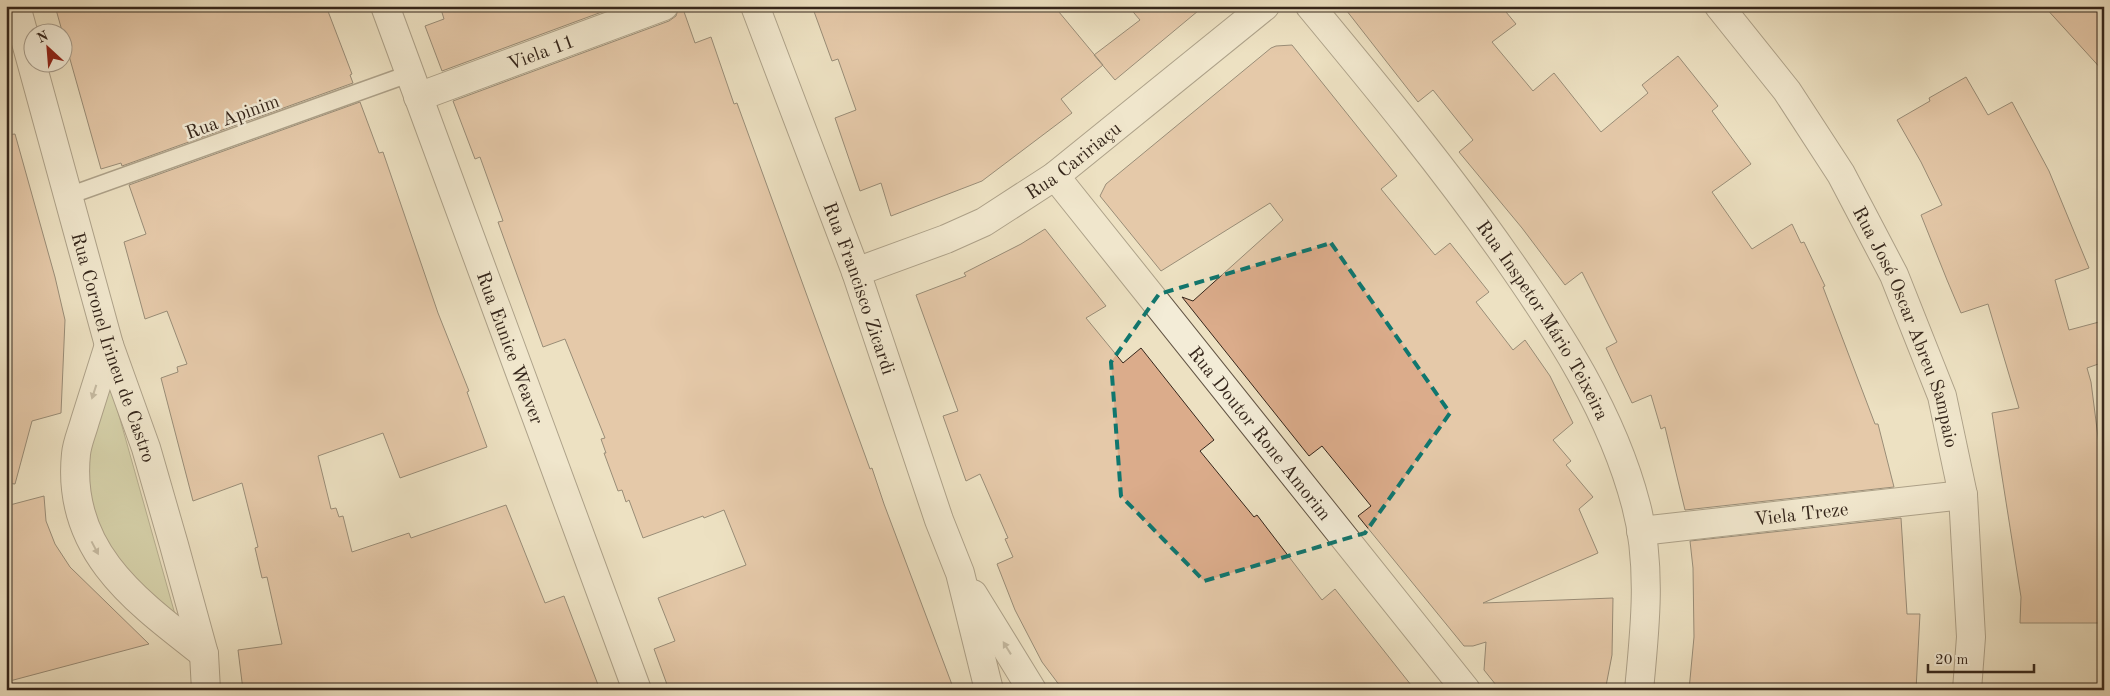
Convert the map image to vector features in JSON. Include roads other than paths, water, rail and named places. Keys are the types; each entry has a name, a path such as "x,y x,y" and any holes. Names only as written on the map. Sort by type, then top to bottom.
{"street":[{"name":"Rua Eunice Weaver","path":"385,6 637,690"},
{"name":"Viela 11","path":"414,85 664,6"},
{"name":"Rua Francisco Zicardi","path":"755,6 856,272 939,520 960,574 989,690"},
{"name":"Rua Caririaçu","path":"856,272 946,239 984,222 1055,176 1266,6"},
{"name":"Rua Inspetor Mário Teixeira","path":"1310,6 1456,185 1562,339 1600,408 1636,506 1645,560 1646,622 1639,690"},
{"name":"Rua José Oscar Abreu Sampaio","path":"1720,6 1787,91 1836,166 1894,275 1942,396 1963,495 1971,637 1967,690"},
{"name":"Rua Coronel Irineu de Castro","path":"15,22 68,196 109,345 146,448 204,654 206,690"},
{"name":"Rua Doutor Rone Amorim","path":"1055,176 1466,690"},
{"path":"109,345 76,452 75,490 84,526 102,560 122,583 148,610 204,654"},
{"name":"Viela Treze","path":"1640,531 1963,495"},
{"name":"Rua Francisco Zicardi","path":"960,574 1032,690"}],"lane":[{"name":"Rua Apinim","path":"68,196 414,85"}]}
